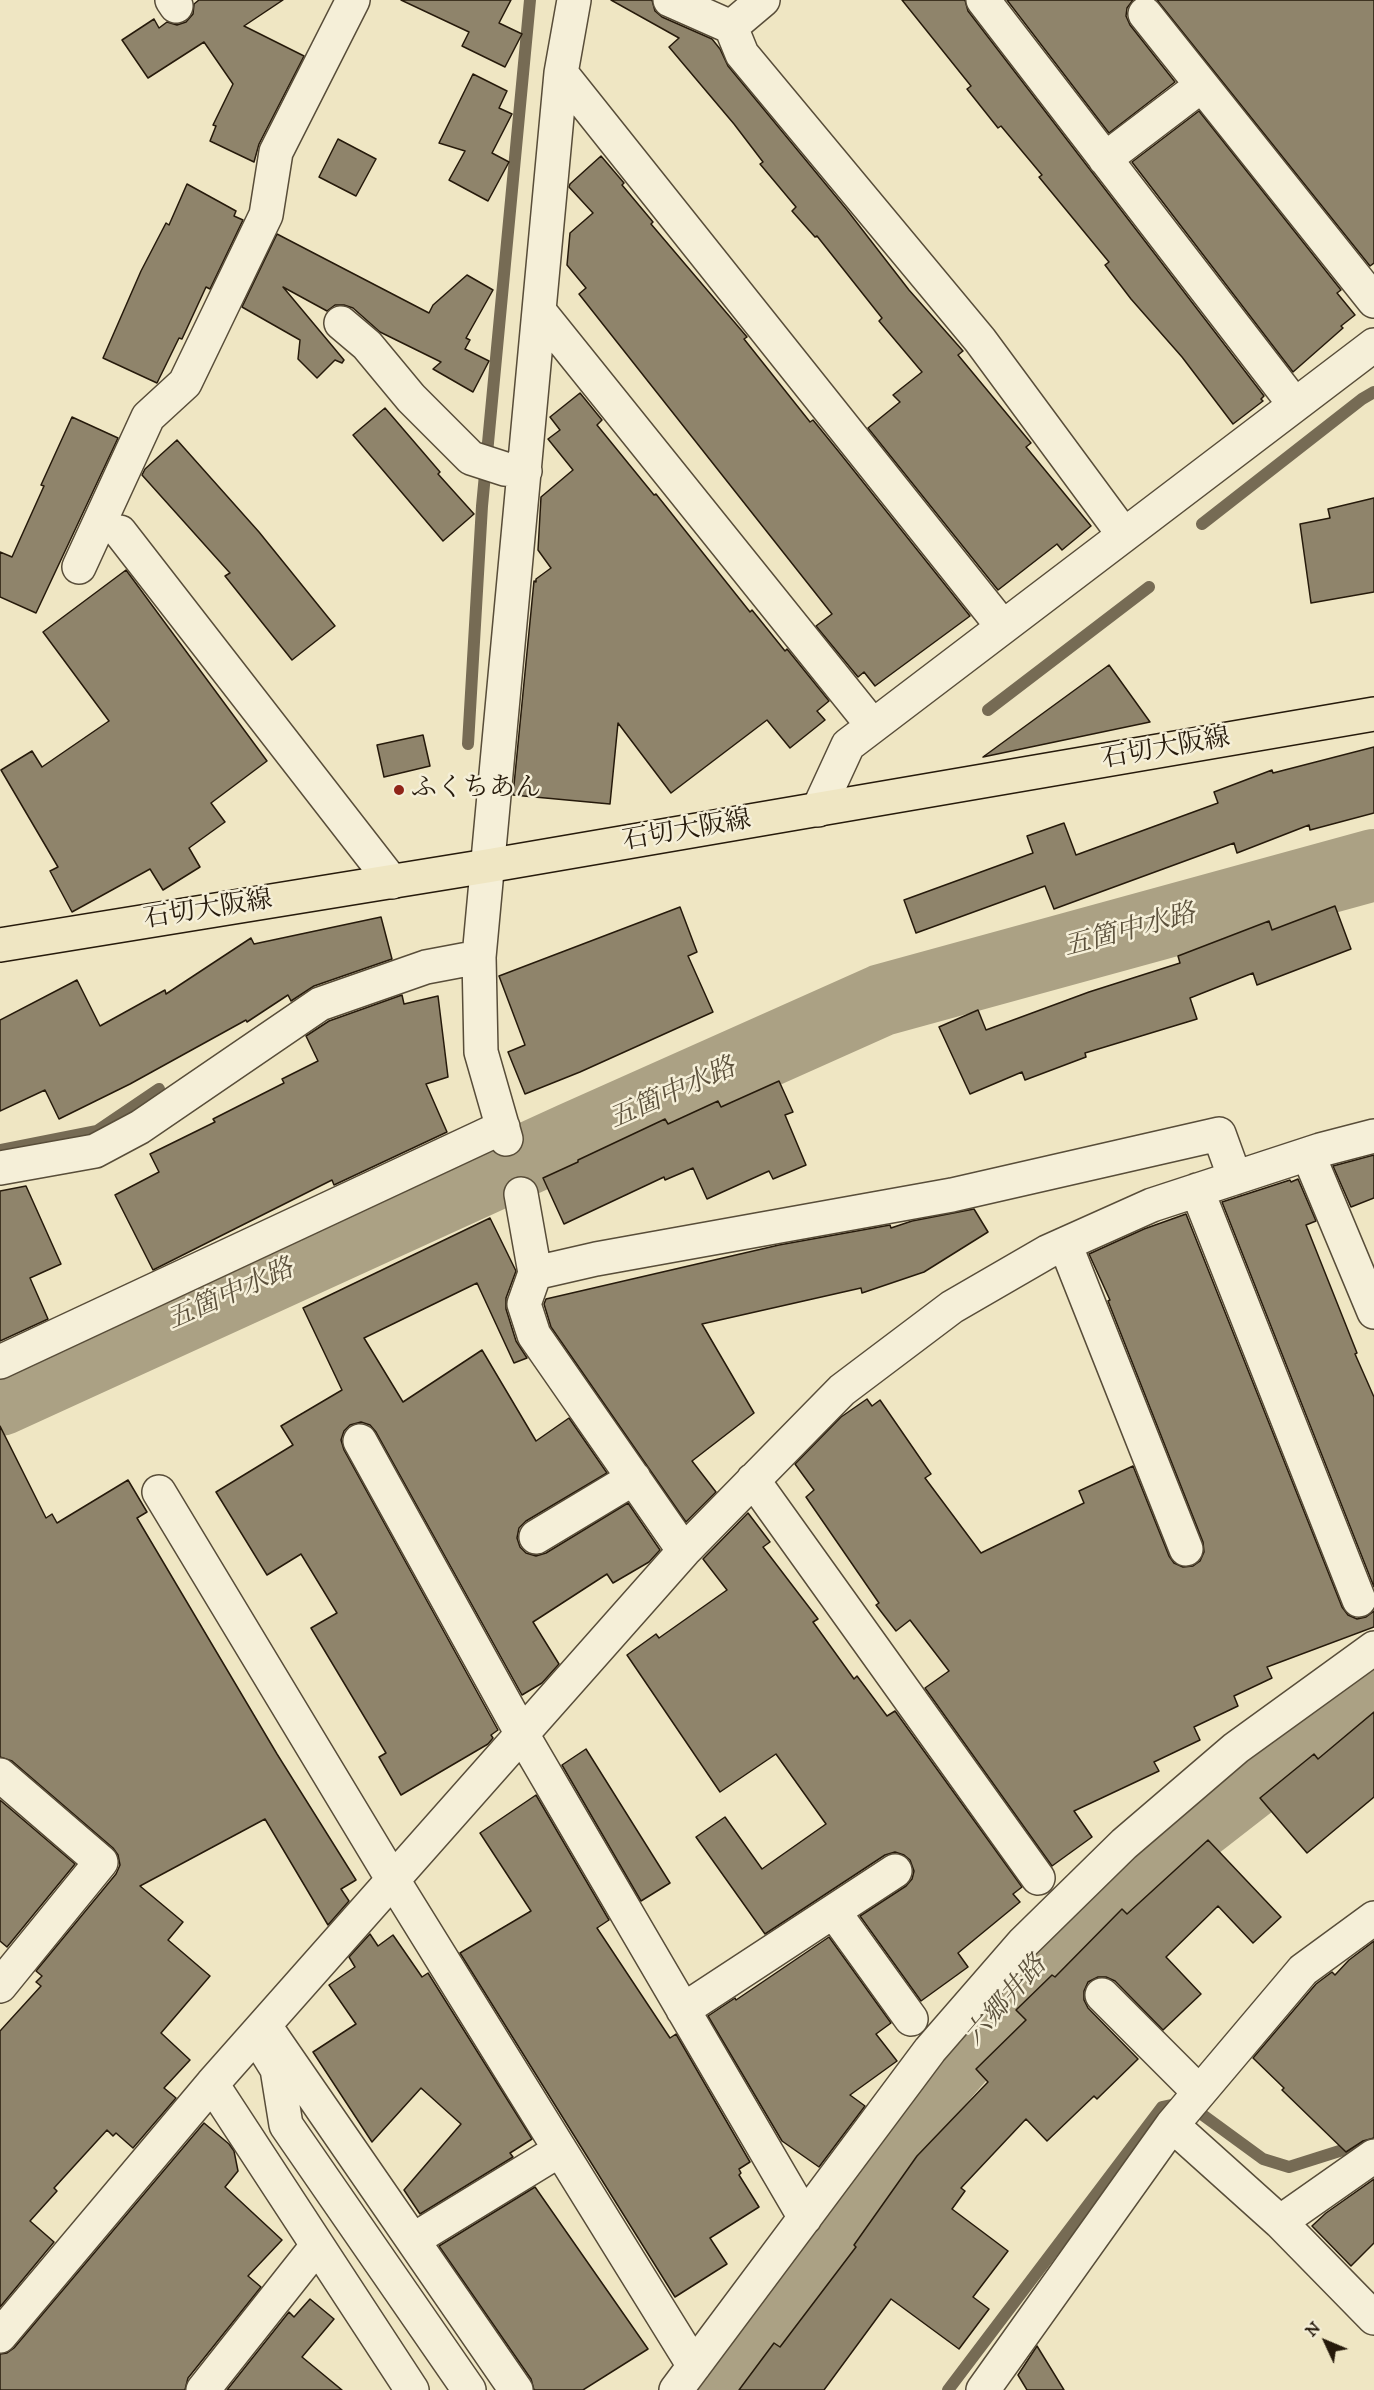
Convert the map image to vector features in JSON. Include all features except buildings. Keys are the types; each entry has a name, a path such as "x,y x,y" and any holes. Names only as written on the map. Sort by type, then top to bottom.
{"main road":[{"name":"石切大阪線","path":"0,945 392,882 1374,714"}],"street":[{"path":"79,567 148,417 184,383 267,215 276,152 353,0"},
{"path":"0,1362 505,1133 481,1052 479,957 515,470 540,312 561,73 574,0"},
{"path":"670,0 731,27 742,54 980,340 1124,535"},
{"path":"731,27 763,0"},
{"path":"983,0 1295,405"},
{"path":"1145,14 1374,301"},
{"path":"561,73 1003,627"},
{"path":"1105,159 1201,86"},
{"path":"540,312 873,726"},
{"path":"341,322 367,345 411,398 471,458 515,470"},
{"path":"818,810 848,745 1374,345"},
{"path":"120,532 392,882"},
{"path":"0,1167 95,1150 140,1127 320,1004 426,967 479,957"},
{"path":"535,1274 596,1259 952,1195 1219,1134 1235,1178"},
{"path":"0,2336 212,2084 684,1551 842,1390 952,1307 1065,1244 1152,1205 1308,1154 1374,1136"},
{"path":"1308,1154 1374,1312"},
{"path":"1197,1190 1359,1600"},
{"path":"520,1194 535,1274 524,1304 534,1335 684,1551"},
{"path":"1065,1244 1186,1549"},
{"path":"360,1441 522,1734 805,2218"},
{"path":"536,1537 634,1479"},
{"path":"753,1480 1038,1878"},
{"path":"159,1492 393,1880 560,2150 685,2378 930,2050 1023,1943 1124,1844 1236,1748 1374,1648"},
{"path":"0,1775 101,1862 0,1986"},
{"path":"683,2010 895,1871"},
{"path":"834,1912 911,2019"},
{"path":"994,2384 1172,2125 1303,1970 1374,1918"},
{"path":"1102,1995 1199,2092"},
{"path":"260,2031 413,2240 516,2390"},
{"path":"260,2031 278,2069 286,2125 469,2390"},
{"path":"212,2084 412,2390"},
{"path":"1172,2125 1280,2222 1374,2318"},
{"path":"413,2240 560,2150"},
{"path":"1280,2222 1374,2156"},
{"path":"203,2390 317,2246"}],"waterway":[{"path":"468,744 482,506 530,0"},
{"path":"1202,524 1374,392"},
{"path":"988,710 1149,587"},
{"name":"五箇中水路","path":"0,1400 573,1138 882,1000 1374,865"},
{"path":"0,1150 97,1131 159,1089"},
{"name":"六郷井路","path":"714,2390 925,2096 1079,1920 1163,1851 1374,1687"},
{"path":"948,2390 1162,2107 1185,2102 1263,2159 1289,2167 1349,2148 1374,2130"}],"place":[{"name":"ふくちあん","path":"399,790"}]}
